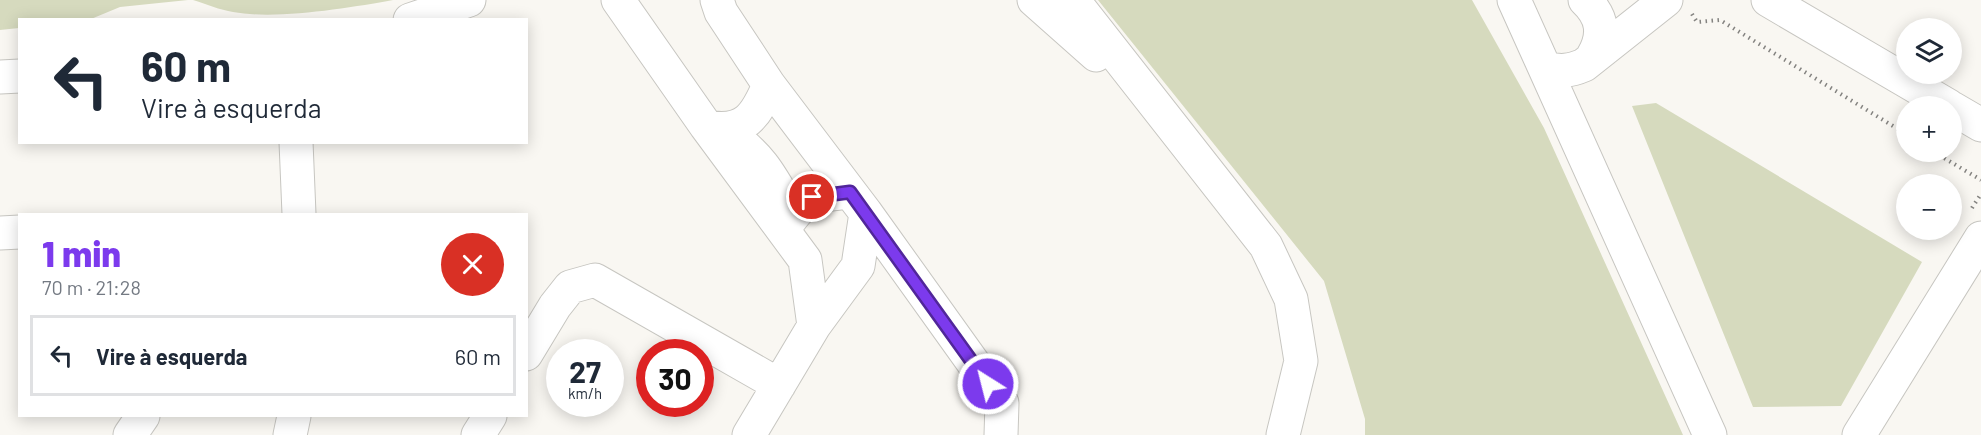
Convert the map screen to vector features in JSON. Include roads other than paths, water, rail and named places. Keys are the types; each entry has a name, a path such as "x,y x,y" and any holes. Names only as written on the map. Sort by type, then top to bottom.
{"street":[{"path":"416,18 467,0"},
{"path":"618,0 788,222 805,260 814,326"},
{"path":"717,0 721,12 769,85 858,202 1002,403 1001,435"},
{"path":"1034,0 1081,40 1180,139"},
{"path":"1073,0 1266,246 1291,299 1301,361 1283,435"},
{"path":"1585,0 1599,18 1602,31 1600,44 1593,56"},
{"path":"1546,68 1559,72 1584,65 1666,0"},
{"path":"1768,0 1931,96"},
{"path":"1524,4 1546,68 1710,435"},
{"path":"0,77 18,76"},
{"path":"715,128 742,125 759,110 769,85"},
{"path":"1962,114 1981,125"},
{"path":"296,144 299,213"},
{"path":"788,222 812,197 858,202"},
{"path":"749,435 814,326 858,266 858,202"},
{"path":"0,233 18,232"},
{"path":"1859,435 1981,238"},
{"path":"805,260 858,266 918,286"},
{"path":"528,351 555,306 570,287 595,279 779,385"},
{"path":"130,435 141,417"},
{"path":"290,435 294,417"},
{"path":"478,435 489,417"}]}
